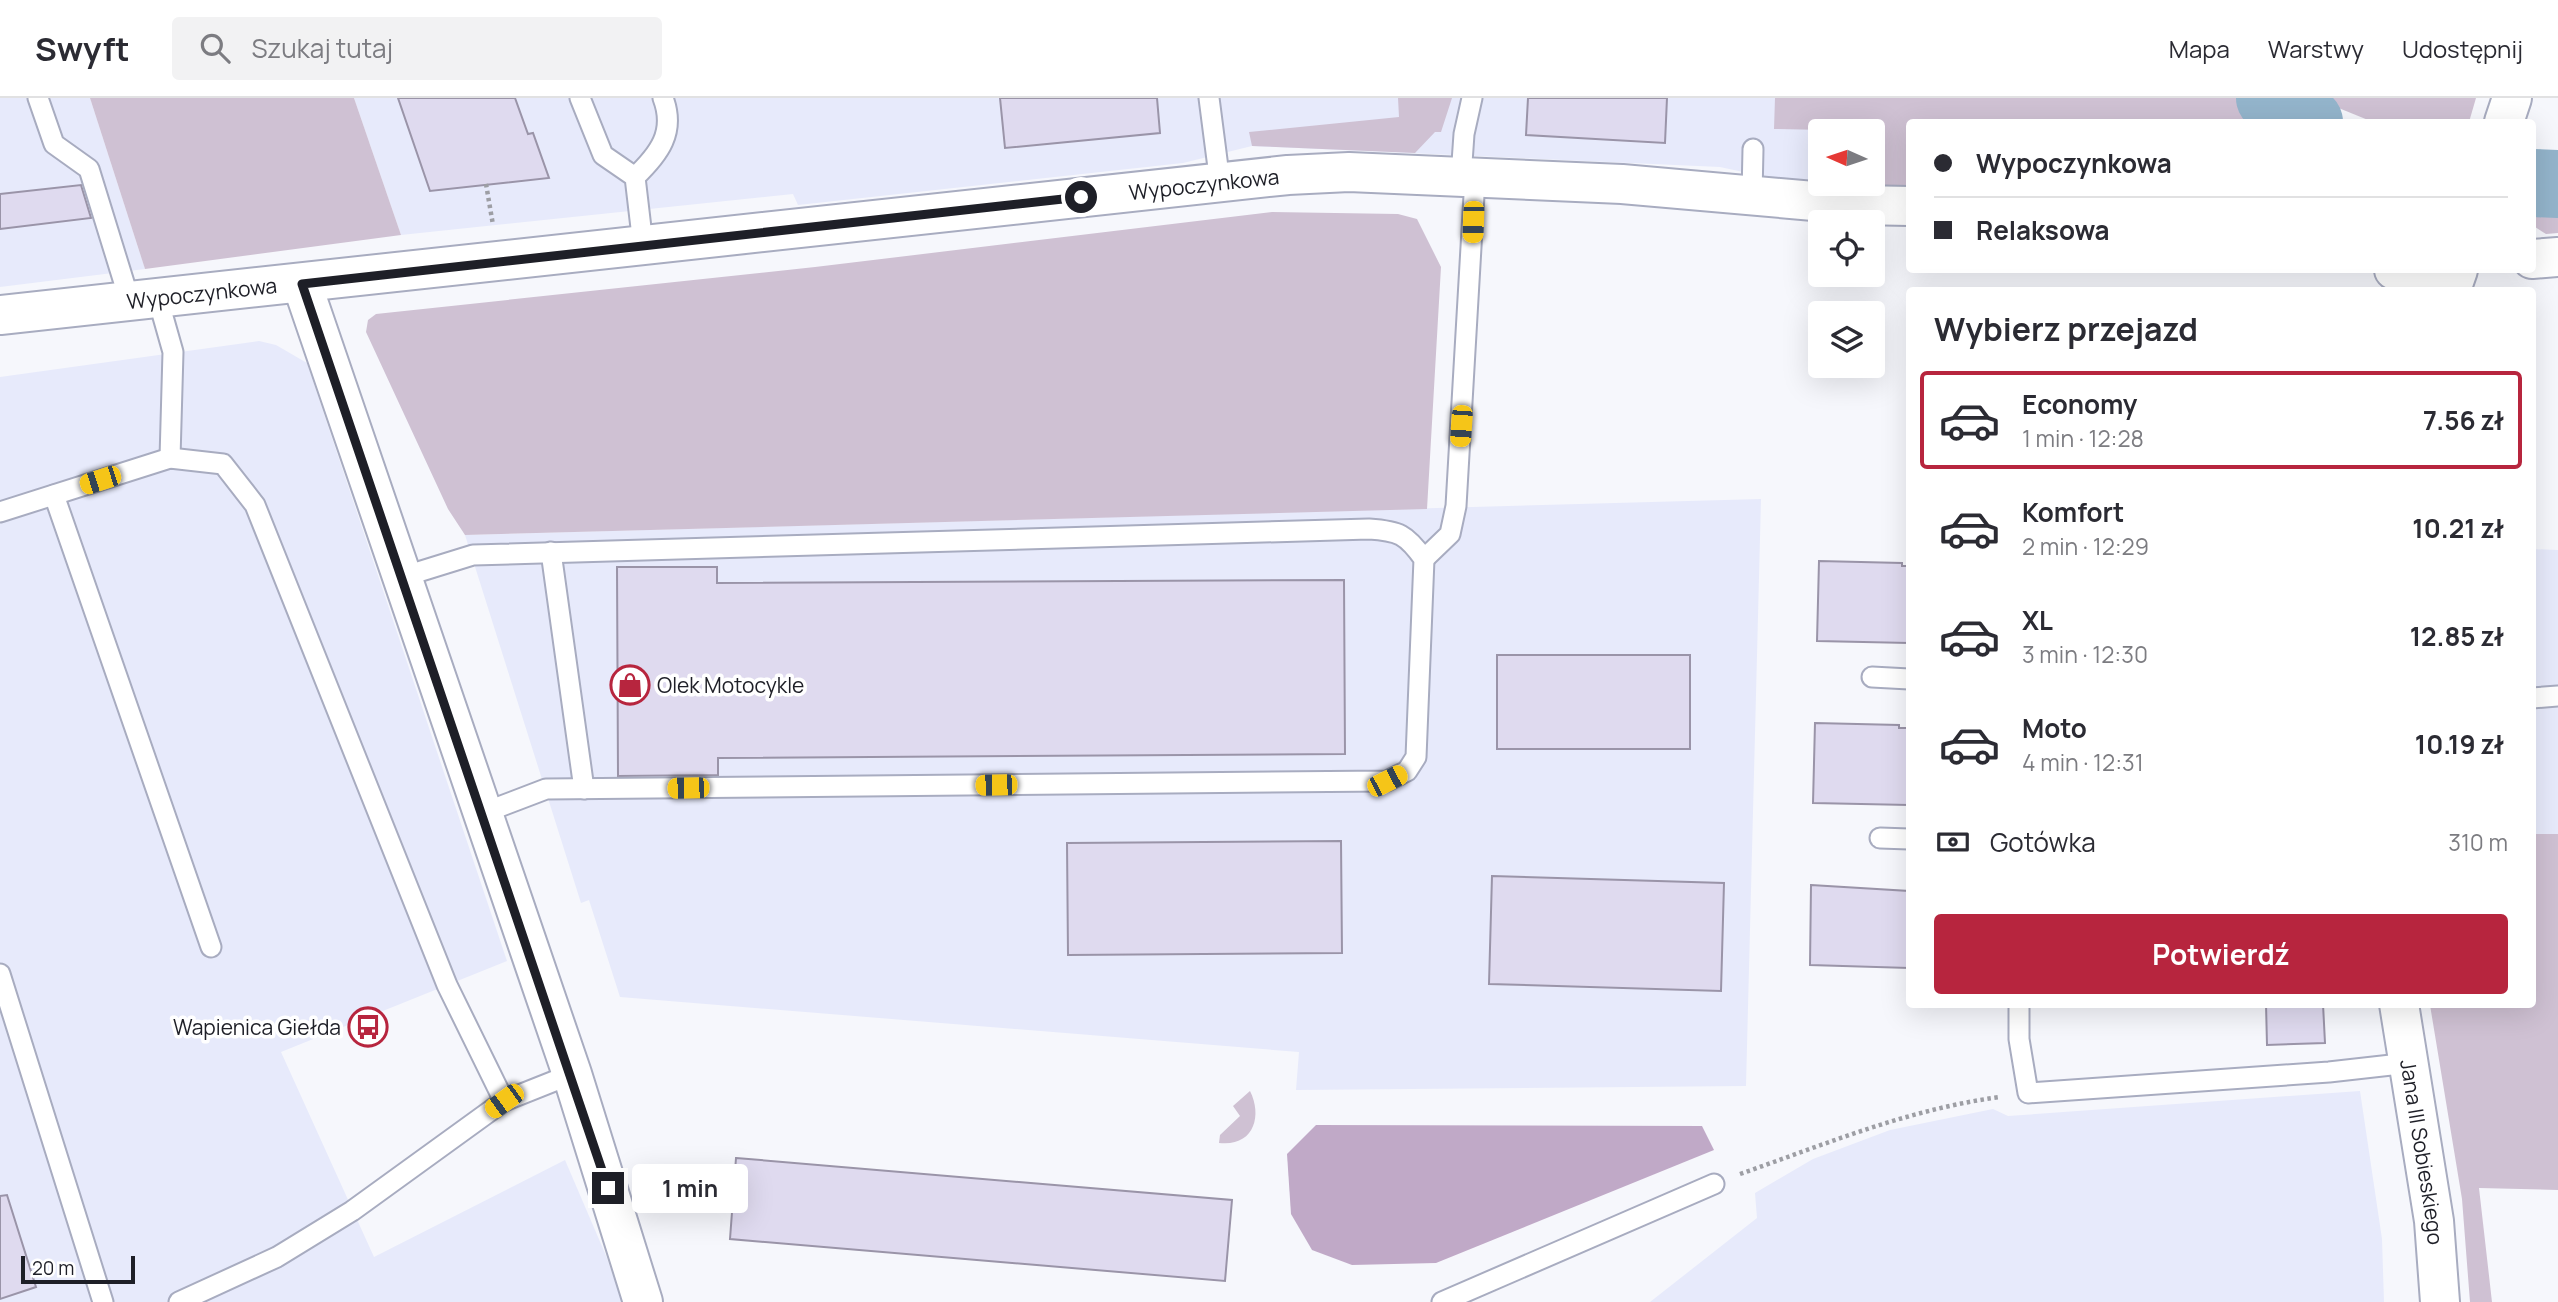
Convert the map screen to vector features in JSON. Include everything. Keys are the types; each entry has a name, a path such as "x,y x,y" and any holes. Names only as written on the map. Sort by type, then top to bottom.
{"street":[{"name":"Wypoczynkowa","path":"0,315 1220,183 1349,172 1622,184 1906,206"},
{"path":"2536,259 2558,257"},
{"path":"302,284 572,1074 643,1302"},
{"name":"Jana III Sobieskiego","path":"2400,1008 2434,1221 2440,1302"}],"lane":[{"path":"38,98 54,144 89,169 144,301 173,352 170,458"},
{"path":"580,98 603,155 635,177 643,245"},
{"path":"635,177 654,159 668,128 669,115 663,98"},
{"path":"1209,98 1220,183"},
{"path":"1424,559 1450,534 1456,506 1468,177 1464,134 1472,98"},
{"path":"1752,195 1753,149"},
{"path":"0,512 170,458 223,464 255,505 447,985 504,1101"},
{"path":"54,495 211,947"},
{"path":"402,578 473,555 1369,529 1394,531 1410,540 1424,559 1416,757 1407,771 1387,781 546,789 483,813"},
{"path":"551,552 583,789"},
{"path":"1872,677 1906,679"},
{"path":"2536,698 2558,695"},
{"path":"1880,838 1906,839"},
{"path":"0,974 103,1302"},
{"path":"2019,1008 2019,1039 2028,1093 2341,1071 2409,1063"},
{"path":"179,1302 277,1257 320,1231 504,1101 572,1074"},
{"path":"1442,1302 1714,1184"}],"path":[{"path":"1714,1184 1878,1125 1949,1104 2028,1093"}],"shaded area":[{"path":"0,98 90,98 145,269 0,287"},
{"path":"90,98 354,98 401,235 145,269"},
{"path":"354,98 1830,98 1824,119 1808,119 1808,183 1785,181 1720,167 1252,146 1183,163 798,205 793,194 401,235"},
{"path":"1398,98 1452,98 1441,132 1435,132 1415,153 1252,146 1249,132 1399,117"},
{"path":"1775,98 2244,98 2272,119 1906,119 1906,191 1885,189 1885,119 1808,119 1808,130 1774,129"},
{"path":"2314,98 2476,98 2470,119 2366,119"},
{"path":"2536,203 2558,206 2558,233 2546,234 2536,228"},
{"path":"1272,212 1398,214 1417,219 1441,267 1427,509 465,535 448,509 366,332 368,320 376,314 815,267"},
{"path":"259,341 276,345 307,363 507,961 281,1052 374,1257 565,1160 607,1258 622,1302 0,1302 0,377"},
{"path":"1761,499 1746,1086 1296,1090 1299,1052 620,997 589,900 581,903 465,535"},
{"path":"2536,549 2558,550 2558,834 2536,834"},
{"path":"2536,834 2558,834 2558,1190 2479,1188 2492,1302 2470,1302 2462,1199 2430,1008 2536,1008"},
{"path":"1250,1091 1255,1111 1252,1128 1240,1140 1219,1143 1220,1135 1240,1116 1233,1106"},
{"path":"2360,1091 2382,1239 2384,1302 1650,1302 1757,1218 1755,1193 1813,1159 1890,1130 1993,1109 2008,1116"},
{"path":"1316,1125 1702,1126 1714,1150 1436,1263 1352,1265 1312,1250 1291,1214 1287,1154"}],"building":[{"path":"398,98 515,98 528,134 533,133 549,178 430,191"},
{"path":"1000,98 1157,98 1160,133 1005,148"},
{"path":"1528,98 1667,98 1665,143 1526,135"},
{"path":"81,185 91,218 0,229 0,194"},
{"path":"1819,561 1902,563 1902,566 1906,566 1906,643 1817,641"},
{"path":"617,567 717,567 717,583 1344,580 1345,754 718,758 718,775 618,776"},
{"path":"1497,655 1690,655 1690,749 1497,749"},
{"path":"1815,723 1899,725 1899,728 1906,728 1906,805 1813,803"},
{"path":"1341,841 1342,953 1068,955 1067,843"},
{"path":"1492,876 1724,883 1721,991 1489,984"},
{"path":"1811,885 1906,891 1906,968 1810,965"},
{"path":"2266,1008 2323,1008 2325,1043 2267,1045"},
{"path":"736,1158 1232,1200 1225,1281 730,1239"},
{"path":"7,1195 36,1287 0,1299 0,1196"}],"waterway":[{"path":"2270,98 2304,119"},
{"path":"2536,183 2558,184"}],"place":[{"name":"Olek Motocykle","path":"630,685"},
{"name":"Wapienica Giełda","path":"368,1027"}],"route":[{"path":"608,1188 572,1074 302,284 1081,197"}]}
